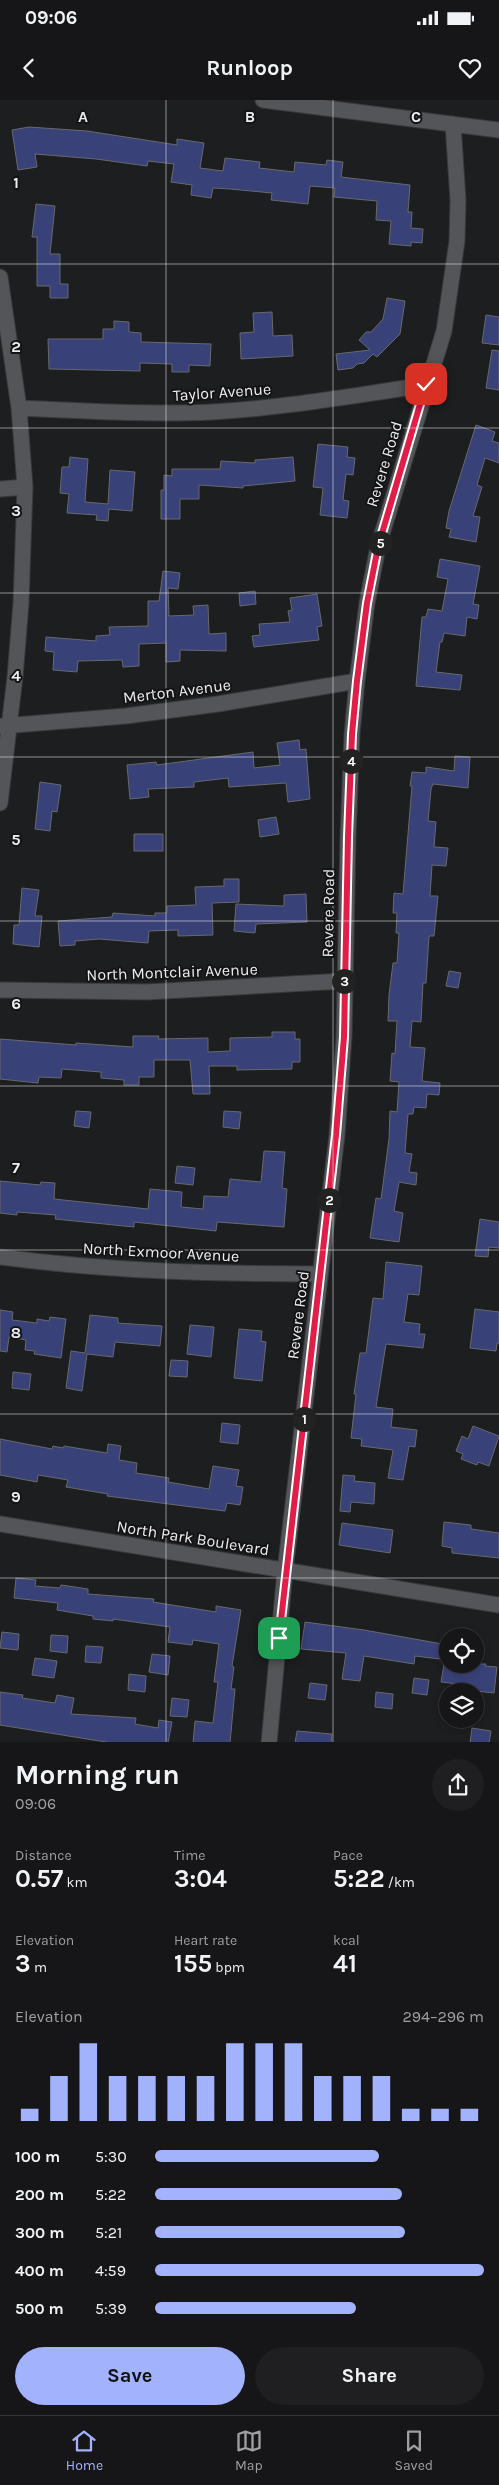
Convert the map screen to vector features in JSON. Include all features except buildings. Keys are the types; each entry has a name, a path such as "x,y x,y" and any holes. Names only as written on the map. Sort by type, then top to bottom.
{"street":[{"path":"263,100 379,107 453,124 499,130"},
{"name":"Revere Road","path":"269,1742 285,1570 337,1125 344,1037 349,809 357,681 367,603 378,547 426,384 440,349 444,331 457,241 458,200 453,124"},
{"path":"0,277 19,408 25,488 21,603 5,727 0,804"},
{"name":"Taylor Avenue","path":"19,408 146,413 212,412 263,408 426,384"},
{"path":"0,489 25,488"},
{"name":"Merton Avenue","path":"5,727 218,704 357,681"},
{"name":"North Montclair Avenue","path":"0,990 157,992 344,981"},
{"name":"North Exmoor Avenue","path":"0,1257 81,1266 186,1272 320,1274"},
{"name":"North Park Boulevard","path":"0,1524 499,1605"}],"route":[{"path":"279,1638 285,1570 336,1135 344,1037 348,837 352,734 357,681 367,603 378,547 426,384"}]}
